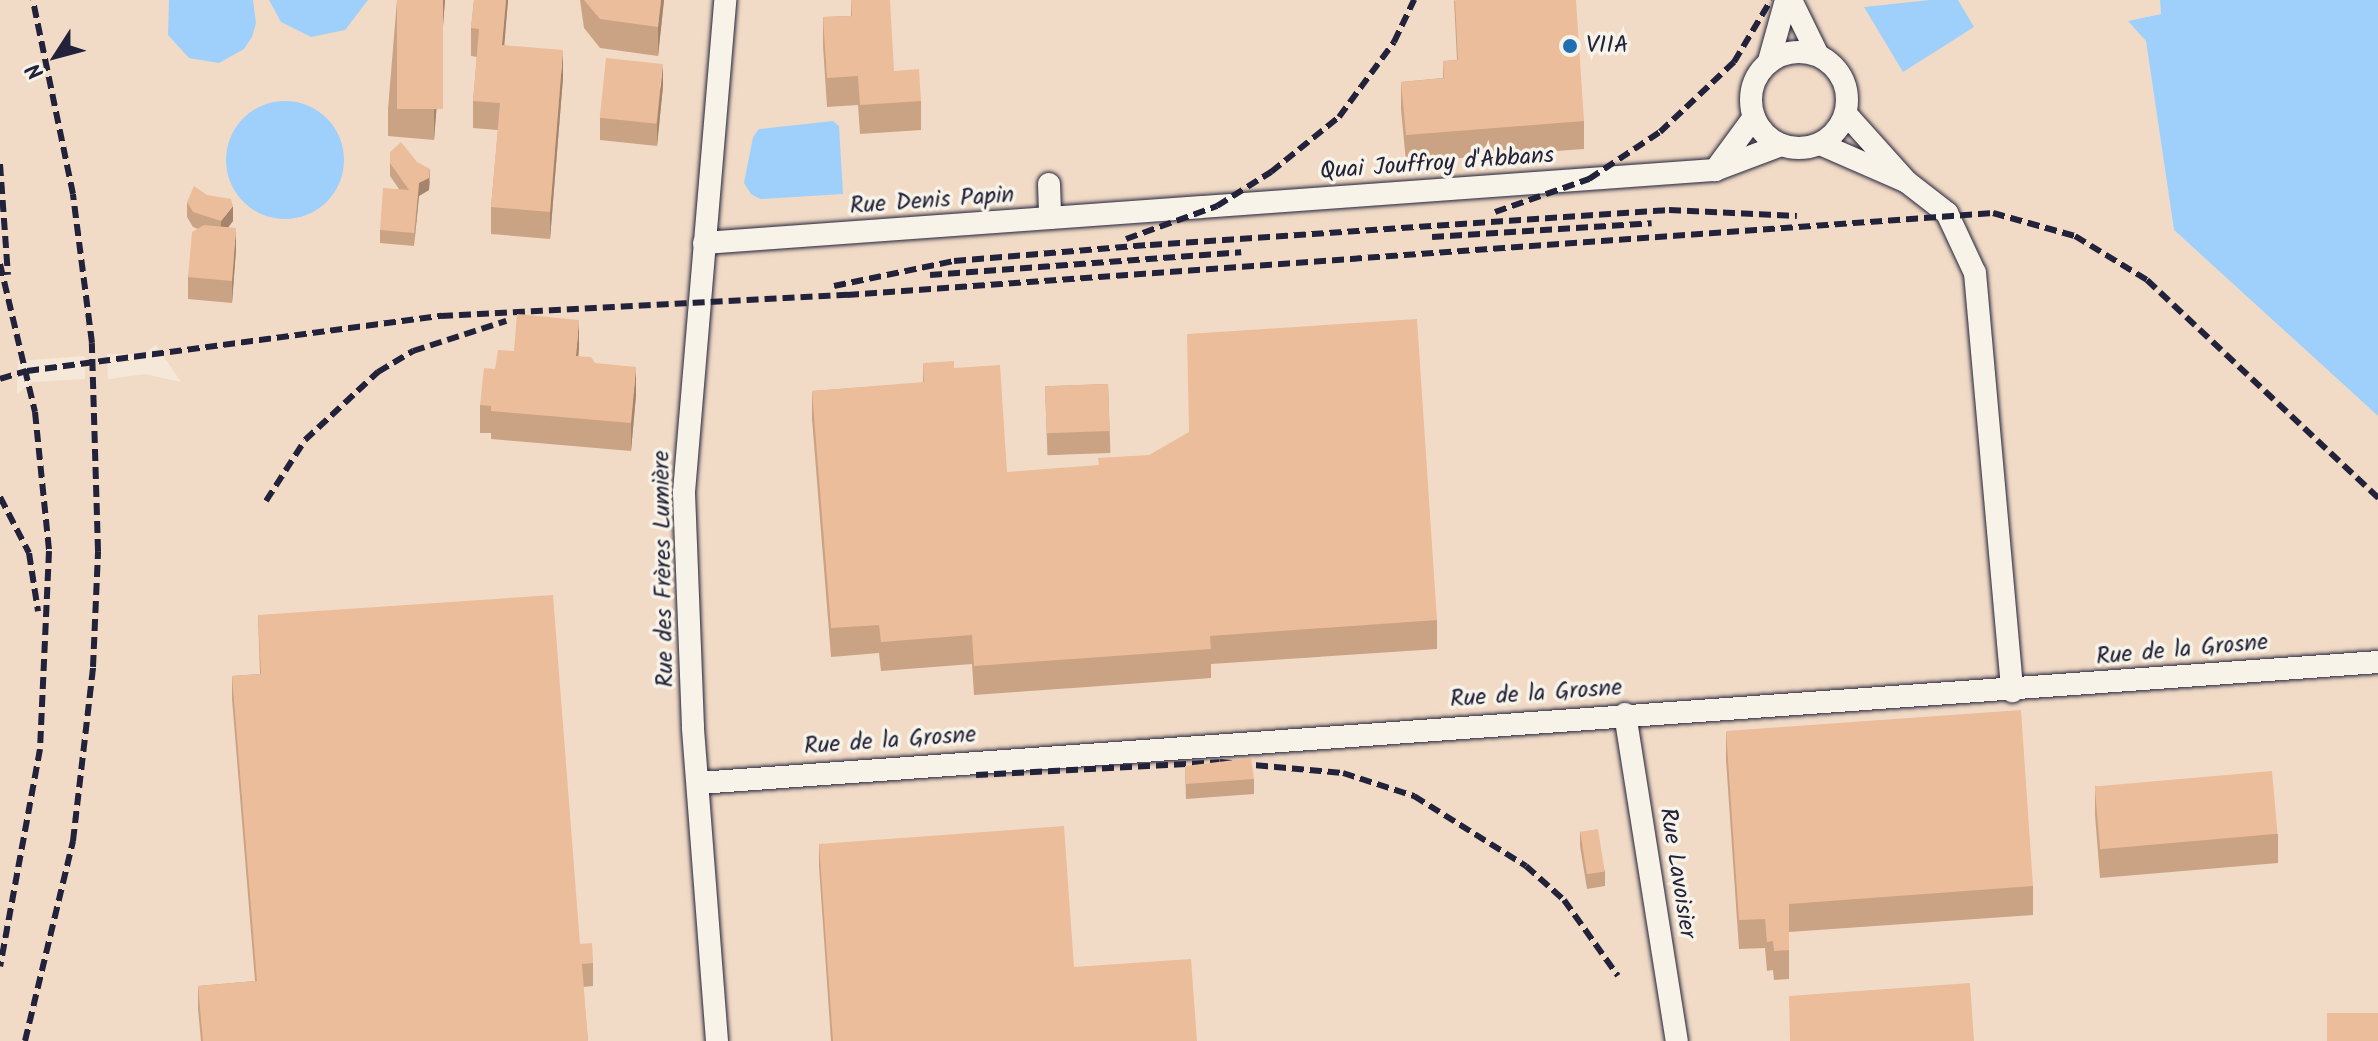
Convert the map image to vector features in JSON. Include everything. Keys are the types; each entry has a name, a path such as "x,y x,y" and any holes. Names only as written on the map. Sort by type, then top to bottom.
{"street":[{"name":"Rue des Frères Lumière","path":"717,1041 699,783 684,492 725,0"},
{"path":"1788,0 1818,55 1840,73 1848,100 1846,114 1820,144"},
{"path":"1788,0 1769,61 1752,87 1754,117 1781,145 1820,144 1907,182"},
{"path":"1769,61 1793,51 1818,55"},
{"path":"1846,114 1907,182 1947,213 1975,273 2012,691"},
{"path":"1715,170 1754,117"},
{"name":"Quai Jouffroy d'Abbans","path":"1164,210 1715,170 1781,145"},
{"path":"1049,184 1050,218"},
{"name":"Rue Denis Papin","path":"704,243 1164,210"},
{"name":"Rue de la Grosne","path":"699,783 1625,714 2012,691 2378,662"},
{"name":"Rue Lavoisier","path":"1625,714 1677,1041"}],"shaded area":[{"path":"0,0 2160,0 2161,14 2128,21 2146,40 2174,230 2378,416 2378,1041 0,1041","holes":["156,345 181,382 145,374 108,379 107,354 143,354","85,356 85,379 32,382 17,394 18,361"]}],"water":[{"path":"169,0 253,0 256,23 252,37 244,49 219,63 189,58 168,35"},
{"path":"269,0 368,0 345,30 311,37 281,22"},
{"path":"1958,0 1974,27 1903,72 1864,7"},
{"path":"2160,0 2378,0 2378,416 2174,230 2146,41 2128,21 2161,14"},
{"path":"285,101 308,106 327,118 339,137 344,160 339,183 327,202 308,214 285,219 262,214 243,202 231,183 226,160 231,137 243,118 262,106"},
{"path":"833,121 839,126 843,194 760,199 751,194 744,183 753,137 759,129"}],"building":[{"path":"397,0 443,0 443,109 397,109"},
{"path":"474,0 506,0 502,45 563,50 550,212 491,207 500,103 473,101 479,29 471,28"},
{"path":"584,0 661,0 658,27 600,19"},
{"path":"851,0 890,0 894,71 919,69 921,101 860,105 858,76 827,78 823,17 852,16"},
{"path":"1455,0 1576,0 1584,121 1406,135 1401,82 1444,78 1443,61 1458,60"},
{"path":"606,58 663,64 656,124 600,118"},
{"path":"401,142 417,162 430,169 429,178 419,183 414,233 380,230 383,188 409,190 390,163 390,152"},
{"path":"194,186 207,195 231,199 233,206 221,221 193,212 187,202"},
{"path":"204,225 236,228 232,281 188,277 192,232"},
{"path":"517,314 579,320 576,356 591,357 595,363 636,367 631,423 491,411 491,406 480,405 484,368 495,369 498,350 514,351"},
{"path":"1417,319 1437,620 1210,636 1211,649 974,666 972,635 881,642 879,625 831,628 812,391 924,382 923,363 954,361 954,368 1000,365 1007,472 1099,465 1098,458 1149,455 1189,432 1187,334"},
{"path":"1108,384 1110,431 1047,433 1045,386"},
{"path":"553,595 580,944 592,943 593,963 582,964 588,1041 203,1041 198,986 257,981 232,676 261,674 258,615"},
{"path":"2021,710 2033,886 1789,904 1789,950 1774,951 1773,941 1767,942 1765,919 1739,920 1726,731"},
{"path":"1251,758 1254,779 1186,784 1185,766"},
{"path":"2272,771 2277,834 2100,849 2095,787"},
{"path":"1064,826 1074,967 1191,959 1197,1041 833,1041 819,844"},
{"path":"1598,829 1605,871 1587,874 1580,832"},
{"path":"1970,983 1974,1041 1790,1041 1789,996"},
{"path":"2327,1013 2378,1013 2378,1041 2327,1041"}],"railway":[{"path":"25,1041 73,841 93,667 98,551 92,343 73,194 33,0"},
{"path":"1126,239 1217,206 1271,172 1339,117 1394,42 1414,0"},
{"path":"1495,212 1589,179 1660,132 1734,62 1771,0"},
{"path":"0,164 8,275"},
{"path":"834,286 954,261 1150,245 1669,210 1797,216"},
{"path":"0,379 27,371 441,316 847,295 1993,213 2075,236 2147,280 2378,498"},
{"path":"1432,237 1652,223"},
{"path":"930,275 1241,252"},
{"path":"0,264 35,412 49,551 40,749 0,966"},
{"path":"266,501 305,440 378,372 413,351 506,321"},
{"path":"0,497 29,553 38,611"},
{"path":"976,775 1220,762 1343,773 1414,796 1526,866 1564,900 1618,976"}],"place":[{"name":"VIIA","path":"1570,46"}]}
